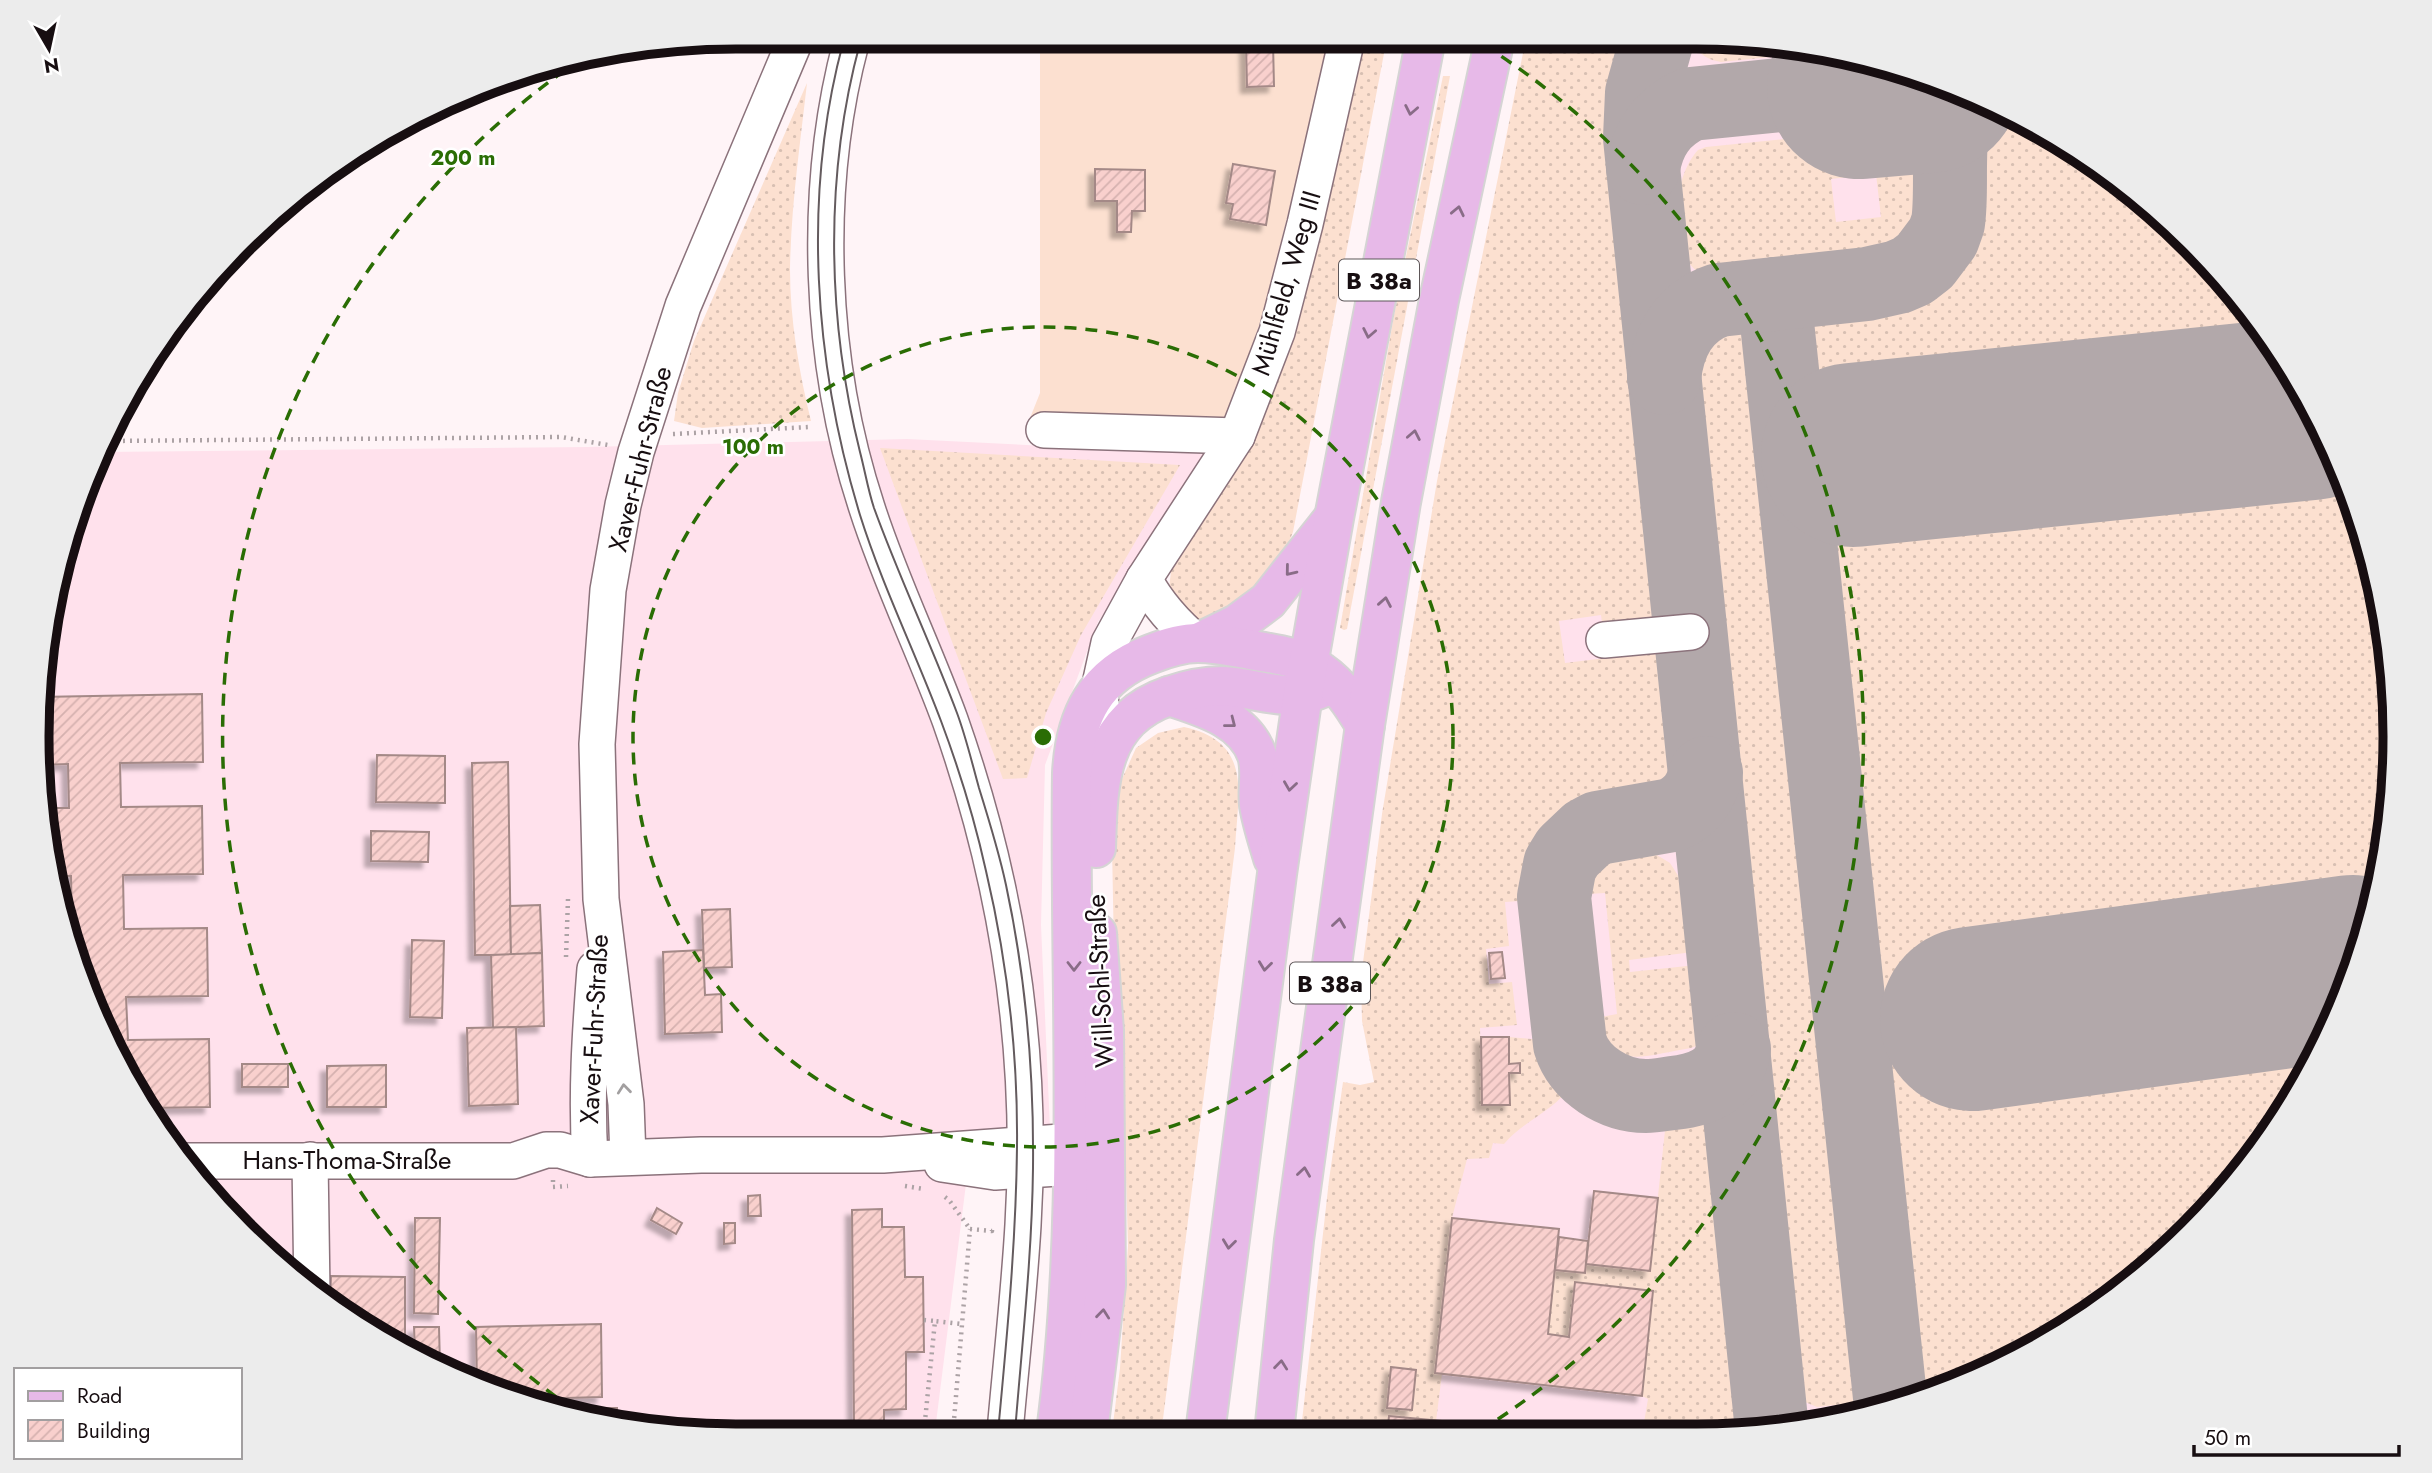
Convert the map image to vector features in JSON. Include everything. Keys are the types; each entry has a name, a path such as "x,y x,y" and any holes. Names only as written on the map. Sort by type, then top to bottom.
{"main road":[{"name":"B 38a","path":"1206,1424 1277,874 1315,680 1334,518 1424,49"},
{"name":"B 38a","path":"1275,1424 1294,1240 1376,654 1436,314 1493,49"},
{"path":"1198,643 1237,624 1268,601 1334,518"},
{"path":"1198,643 1281,655 1351,702 1365,725"},
{"name":"Will-Sohl-Straße","path":"1089,1424 1106,1285 1085,1154 1072,774 1079,724 1099,689 1131,662 1164,649 1198,643"},
{"path":"1315,680 1356,670 1376,654"},
{"name":"Will-Sohl-Straße","path":"1057,1424 1072,1242 1104,1031 1097,941 1095,865 1101,776 1107,752 1130,718 1154,701 1192,688 1223,686 1281,696 1315,680"},
{"path":"1169,696 1217,713 1237,727 1248,740 1257,756 1259,803 1277,874"}],"street":[{"name":"Xaver-Fuhr-Straße","path":"628,1157 626,1104 601,899 597,744 608,590 623,505 638,443 683,306 791,49"},
{"path":"851,49 838,104 826,225 827,287 845,432 893,581 949,718 977,802 997,886 1016,990 1023,1062 1020,1168 1005,1424"},
{"name":"Mühlfeld, Weg III","path":"1107,752 1099,689 1109,643 1144,579 1237,436 1277,332 1305,224 1345,49"},
{"path":"1044,430 1237,436"},
{"path":"1144,579 1156,600 1174,622 1198,643"},
{"path":"1604,640 1691,632"},
{"name":"Xaver-Fuhr-Straße","path":"590,1159 588,1056 601,899"},
{"name":"Hans-Thoma-Straße","path":"196,1161 513,1161 546,1150 560,1150 590,1159 628,1157 889,1170 1020,1168 1085,1154"},
{"path":"310,1160 312,1277"},
{"path":"1020,1168 1051,1206 1072,1242"}],"path":[{"path":"116,441 561,437 638,443 808,427"},
{"path":"889,1170 933,1191"},
{"path":"941,1196 949,1200 970,1229 954,1424"},
{"path":"970,1229 992,1231 992,1220"},
{"path":"924,1320 961,1324"},
{"path":"925,1424 935,1321"}],"shaded area":[{"path":"1040,49 1329,49 1262,317 1223,428 1030,418 1040,393"},
{"path":"1355,49 1385,49 1293,532 1275,577 1205,623 1183,618 1168,598 1171,571 1249,445"},
{"path":"1524,49 1628,49 1620,77 1618,104 1670,622 1603,629 1601,615 1559,621 1565,663 1606,658 1606,650 1661,652 1674,669 1682,752 1679,768 1660,795 1646,802 1600,810 1568,825 1540,860 1532,900 1505,902 1509,946 1486,949 1489,984 1512,982 1517,1025 1480,1028 1482,1105 1510,1104 1509,1073 1520,1073 1520,1064 1509,1064 1509,1037 1550,1044 1555,1068 1566,1092 1504,1144 1493,1143 1489,1158 1467,1159 1452,1218 1435,1372 1442,1374 1436,1421 1389,1417 1388,1424 1302,1424 1329,1180 1343,1082 1360,1085 1374,1082 1362,1021 1361,978 1382,814 1437,481","holes":["1391,1368 1416,1370 1412,1410 1387,1408"]},
{"path":"1541,49 1740,50 1785,55 1830,62 1916,85 2000,120 2039,141 2114,191 2182,250 2212,283 2241,318 2291,393 2331,473 2347,516 2370,602 2377,647 2382,692 2382,781 2370,871 2360,914 2331,1000 2312,1041 2291,1080 2241,1155 2182,1223 2149,1253 2114,1282 2039,1332 1959,1372 1916,1388 1830,1411 1740,1423 1388,1424 1391,1367"},
{"path":"1698,49 1740,50 1787,55 1721,62 1712,60"},
{"path":"1443,76 1450,76 1347,629 1344,630 1340,628 1394,315"},
{"path":"807,83 794,199 790,269 796,346 811,421 702,428 674,421 678,393 694,341"},
{"path":"2008,125 2039,141 2114,191 2182,250 2241,318 2291,393 2312,432 2347,516 2370,602 2382,692 2382,781 2377,826 2370,871 2347,957 2312,1041 2291,1080 2241,1155 2182,1223 2114,1282 2039,1332 2000,1353 1959,1372 1875,1401 1817,1407 1805,1402 1788,1387 1692,456 1694,371 1700,350 1705,344 1754,317 1876,306 1897,302 1935,284 1955,262 1972,232 1978,207 1978,169 1983,141 1990,130"},
{"path":"1863,131 1864,137 1922,132 1927,193 1921,230 1911,244 1896,256 1873,263 1716,279 1699,273 1687,260 1680,243 1677,203 1688,164 1698,150","holes":["1876,174 1881,217 1836,222 1831,179"]},
{"path":"907,439 1209,454 1098,622 1045,765 1041,925 1050,1129 972,1136 936,1424 692,1423 602,1411 516,1388 473,1372 393,1332 318,1282 283,1253 250,1223 191,1155 141,1080 120,1041 85,957 62,871 55,826 50,781 50,692 62,602 72,559 85,516 111,452 588,447"},
{"path":"880,448 1180,465 1081,635 1046,713 1027,778 1003,779"},
{"path":"1184,727 1206,734 1222,744 1231,757 1236,772 1238,808 1163,1419 1156,1424 1113,1424 1120,1368 1128,1246 1126,1177 1116,1176 1112,847 1117,790 1136,748 1158,733"},
{"path":"1636,847 1652,852 1670,863 1686,896 1698,913 1704,944 1693,952 1629,960 1630,972 1687,966 1700,972 1708,983 1712,1029 1699,1045 1645,1056 1620,1054 1611,1047 1604,1035 1601,1017 1617,1014 1605,893 1588,894 1593,874 1602,861"},
{"path":"1694,1116 1715,1135 1722,1146 1750,1422 1644,1424 1648,1399 1642,1396 1653,1291 1576,1282 1569,1337 1548,1334 1555,1270 1584,1273 1586,1264 1650,1271 1666,1121"}],"building":[{"path":"1246,49 1273,49 1274,86 1247,87"},
{"path":"1233,164 1275,171 1266,225 1230,219 1233,204 1226,203"},
{"path":"1095,169 1145,170 1145,211 1132,211 1131,232 1117,232 1117,201 1095,201"},
{"path":"202,694 203,762 120,763 121,807 202,806 203,874 123,875 124,929 207,928 208,996 126,997 128,1040 209,1039 210,1107 159,1108 120,1041 101,1000 72,914 71,876 63,876 62,871 53,808 69,808 68,764 50,765 50,697"},
{"path":"377,755 445,756 445,803 376,802"},
{"path":"508,762 511,955 475,955 472,763"},
{"path":"371,831 429,832 428,862 371,861"},
{"path":"540,905 542,953 511,955 510,906"},
{"path":"730,909 732,967 704,968 702,910"},
{"path":"412,940 444,941 442,1018 410,1017"},
{"path":"703,950 705,995 721,994 722,1032 665,1034 663,952"},
{"path":"1502,952 1505,978 1491,979 1489,953"},
{"path":"542,953 544,1026 493,1028 491,955"},
{"path":"516,1027 518,1104 469,1106 467,1028"},
{"path":"1481,1037 1509,1037 1509,1064 1520,1063 1520,1073 1509,1073 1510,1105 1482,1105"},
{"path":"242,1064 288,1064 288,1087 242,1087"},
{"path":"386,1065 386,1107 327,1107 327,1066"},
{"path":"1594,1191 1658,1198 1650,1271 1586,1264"},
{"path":"760,1195 761,1216 748,1216 748,1196"},
{"path":"657,1208 682,1223 676,1234 651,1220"},
{"path":"882,1209 882,1227 904,1227 905,1277 923,1277 924,1352 906,1352 906,1409 884,1410 884,1423 854,1423 852,1210"},
{"path":"415,1218 440,1218 438,1314 414,1313"},
{"path":"1452,1218 1559,1229 1548,1334 1569,1337 1575,1282 1653,1291 1642,1396 1435,1373"},
{"path":"724,1223 735,1223 735,1243 724,1244"},
{"path":"1559,1237 1588,1241 1585,1273 1555,1270"},
{"path":"331,1276 405,1277 405,1338 355,1308 330,1291"},
{"path":"601,1324 602,1397 550,1398 477,1373 476,1327"},
{"path":"414,1327 439,1327 440,1357 415,1344"},
{"path":"1391,1367 1416,1370 1412,1410 1387,1408"},
{"path":"617,1408 617,1413 602,1411 598,1410"},
{"path":"1389,1416 1473,1424 1388,1424"}],"taxiway":[{"path":"1654,49 1642,93 1640,138 1771,1420"},
{"path":"1643,168 1645,157 1658,130 1672,115 1691,104 1859,87"},
{"path":"1664,378 1669,352 1680,330 1687,320 1706,305 1719,300 1867,284 1898,277 1925,261 1943,237 1948,223 1951,137 1953,120 1960,101"},
{"path":"1774,294 1890,1396"},
{"path":"1792,462 1853,455"},
{"path":"1706,773 1694,798 1685,808 1672,815 1598,828 1587,834 1568,852 1560,865 1554,897 1570,1044 1590,1074 1611,1088 1634,1095 1653,1096 1684,1092 1703,1086 1720,1076 1731,1060 1734,1049"}],"runway":[{"path":"1859,87 1909,83"},
{"path":"1853,455 2300,409"},
{"path":"1972,1019 2343,968"}],"tram line":[{"path":"842,49 830,101 818,220 819,280 832,399 844,458 860,515 888,593 941,721 972,814 993,905 1010,1008 1016,1078 1016,1183 999,1424"},
{"path":"859,49 848,93 835,196 836,300 849,402 874,508 947,687 966,741 1003,873 1024,990 1032,1097 1033,1168 1029,1267 1016,1424"}]}
